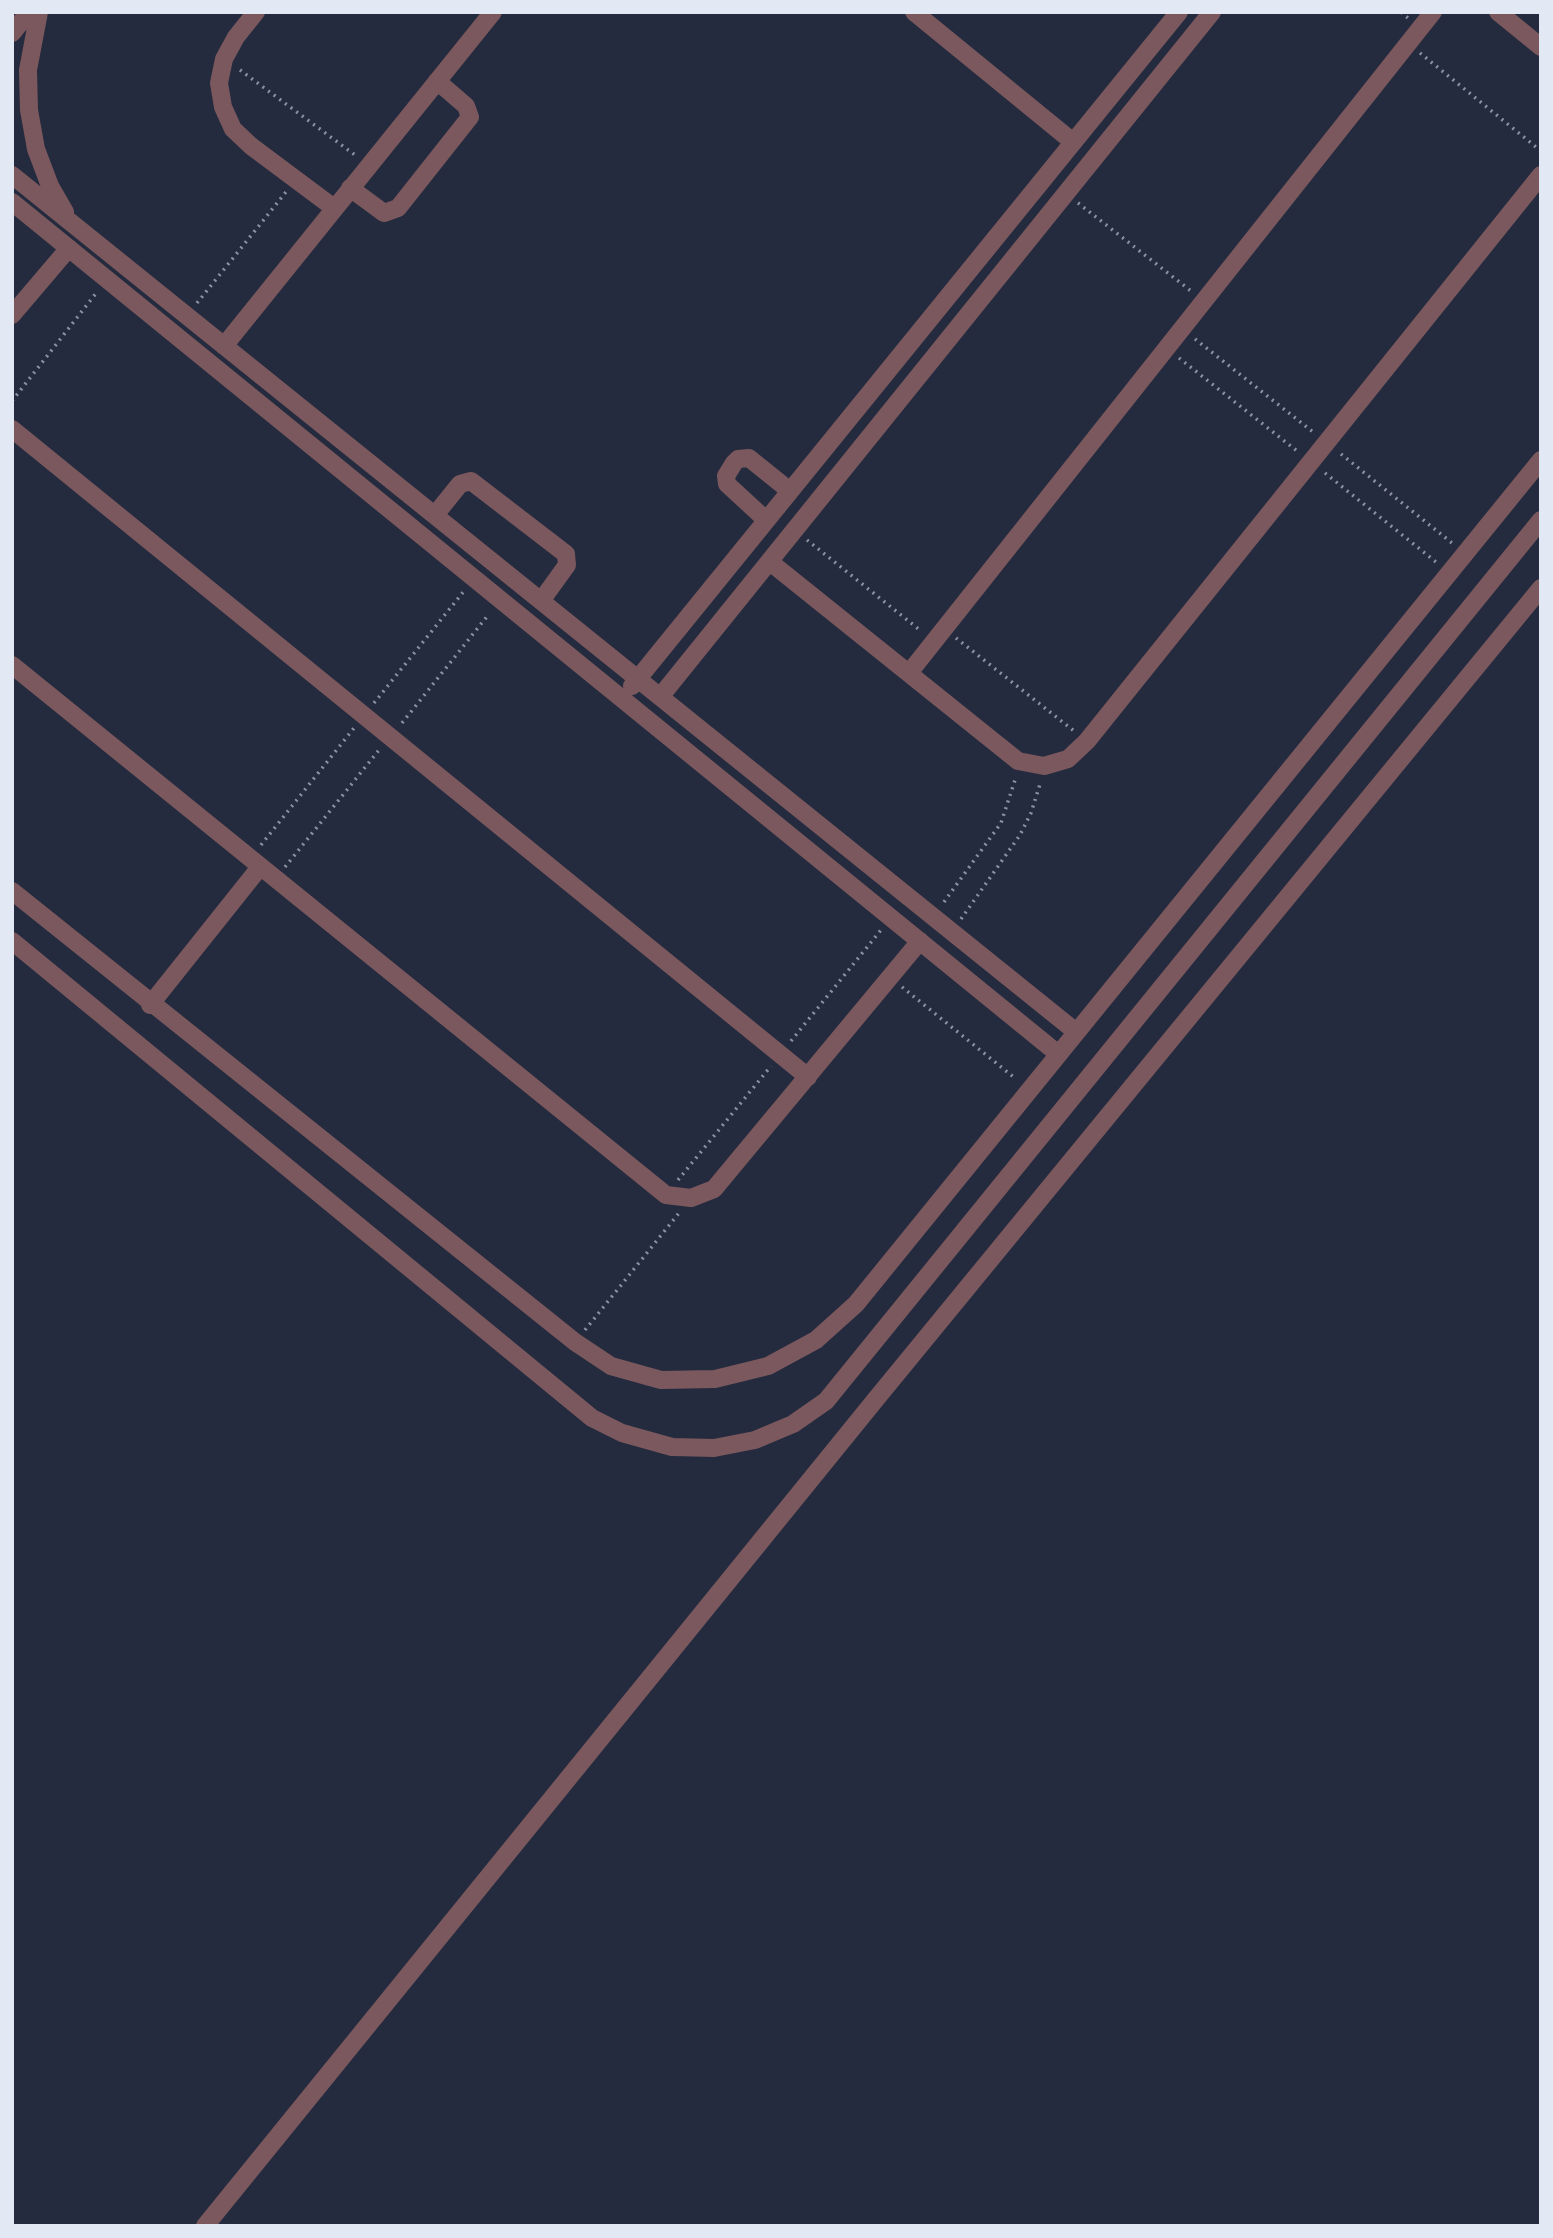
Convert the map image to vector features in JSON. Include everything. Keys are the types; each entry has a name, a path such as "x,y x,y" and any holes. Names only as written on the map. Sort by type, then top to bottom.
{"street":[{"path":"12,33 29,12"},
{"path":"39,12 28,70 29,110 50,186 70,221"},
{"path":"256,12 224,59 219,83 223,107 233,129 251,146 334,208"},
{"path":"224,346 493,12"},
{"path":"914,12 1073,142"},
{"path":"622,698 1179,12"},
{"path":"660,697 1212,12"},
{"path":"909,673 1433,12"},
{"path":"1498,12 1541,47"},
{"path":"350,188 384,213 398,208 470,117 466,106 437,81"},
{"path":"12,175 1075,1031"},
{"path":"770,562 1018,761 1044,766 1069,759 1087,741 1541,175"},
{"path":"12,202 1057,1053"},
{"path":"12,315 69,248"},
{"path":"12,429 808,1077"},
{"path":"766,520 727,484 726,476 734,463 744,457 749,458 790,491"},
{"path":"12,891 575,1342 611,1366 661,1380 715,1379 768,1366 816,1340 856,1304 1057,1053 1541,460"},
{"path":"435,515 460,484 471,481 566,554 566,565 541,601"},
{"path":"12,942 592,1418 622,1433 651,1443 714,1448 774,1433 826,1401 1541,520"},
{"path":"205,2226 867,1409 1541,588"},
{"path":"12,665 645,1181 666,1195 691,1198 714,1189 920,941"},
{"path":"150,1004 260,867"}],"path":[{"path":"1408,44 1541,151"},
{"path":"224,59 369,165"},
{"path":"187,316 296,179"},
{"path":"1066,194 1203,301"},
{"path":"12,401 107,279"},
{"path":"795,530 1087,741"},
{"path":"934,917 1002,823 1013,793 1018,761"},
{"path":"952,932 1020,835 1039,790 1044,766"},
{"path":"890,978 1028,1089"},
{"path":"575,1342 691,1198"}]}
